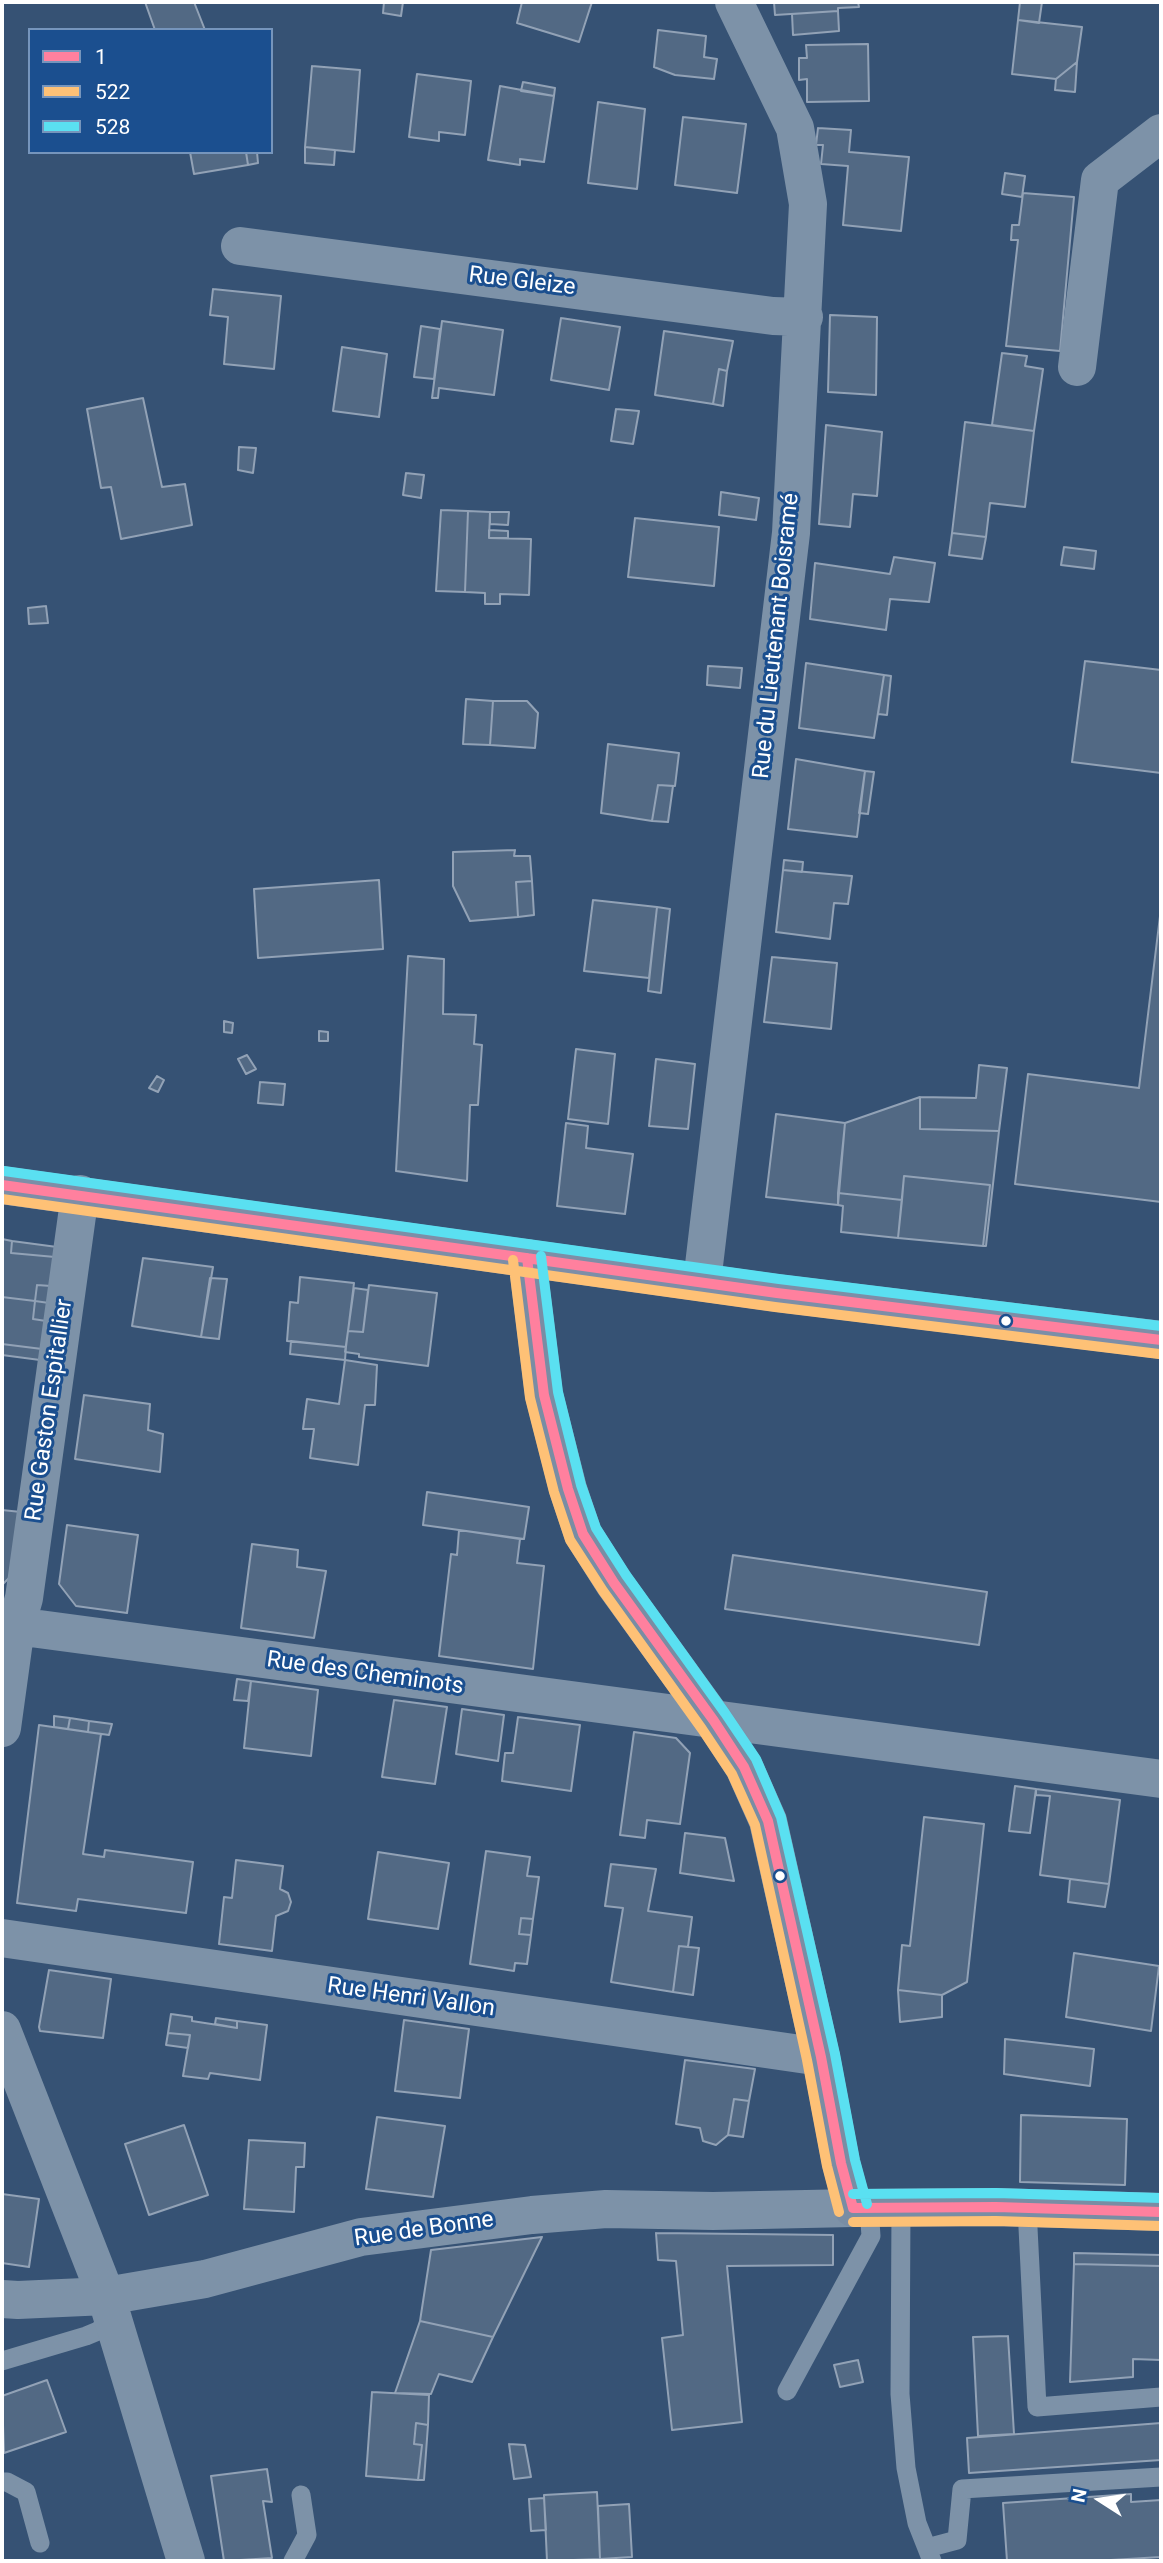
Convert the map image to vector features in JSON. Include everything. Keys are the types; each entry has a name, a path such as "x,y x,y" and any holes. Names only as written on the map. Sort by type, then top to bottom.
{"main road":[{"path":"2,1185 702,1282 1161,1339"},
{"path":"527,1258 544,1395 568,1489 583,1534 614,1583 744,1767 768,1821 821,2057 841,2163 874,2208 1027,2208 1161,2212"}],"street":[{"name":"Rue du Lieutenant Boisramé","path":"702,1282 791,533 808,204 794,128 734,2"},
{"path":"1077,367 1100,180 1161,133"},
{"name":"Rue Gleize","path":"240,246 773,316 804,317"},
{"name":"Rue Gaston Espitallier","path":"2,1728 9,1625 24,1598 80,1195"},
{"name":"Rue des Cheminots","path":"9,1625 1161,1780"},
{"name":"Rue Henri Vallon","path":"2,1938 821,2057"},
{"path":"2,2030 109,2308 186,2561"},
{"name":"Rue de Bonne","path":"2,2299 109,2308 360,2237 532,2215 606,2209 713,2211 874,2208"}],"lane":[{"path":"787,2391 871,2236 874,2208"},
{"path":"874,2208 900,2394 906,2468 917,2523 930,2555 957,2539 962,2489 1161,2477"},
{"path":"1027,2208 1037,2407 1161,2397"},
{"path":"2,2361 98,2331 109,2308"},
{"path":"2,2483 7,2482 26,2492 40,2543"},
{"path":"293,2561 307,2535 301,2496"}],"building":[{"path":"145,2 194,2 204,28 154,28"},
{"path":"384,2 403,2 401,16 383,13"},
{"path":"522,2 592,2 579,42 517,23"},
{"path":"774,2 858,2 859,7 775,15"},
{"path":"1020,2 1042,2 1039,23 1018,20"},
{"path":"838,11 839,31 793,35 792,14"},
{"path":"1018,20 1082,27 1077,62 1056,79 1012,74"},
{"path":"658,30 706,36 704,57 717,59 714,79 675,75 654,67"},
{"path":"868,44 869,101 807,102 807,79 799,80 799,58 807,58 806,45"},
{"path":"1077,62 1075,92 1055,90 1056,79"},
{"path":"312,66 360,70 354,152 305,147"},
{"path":"417,74 471,81 465,135 439,132 439,141 409,137"},
{"path":"523,82 555,88 554,96 521,91"},
{"path":"500,86 554,96 544,162 520,159 520,165 488,160"},
{"path":"598,102 645,109 637,189 588,183"},
{"path":"683,117 746,124 737,193 675,185"},
{"path":"818,128 851,130 849,152 909,157 901,231 843,225 848,166 821,164 823,145 816,145"},
{"path":"305,147 335,150 334,165 305,163"},
{"path":"190,154 246,154 248,165 194,174"},
{"path":"246,154 257,154 258,163 248,165"},
{"path":"1005,173 1025,176 1022,197 1002,194"},
{"path":"1023,193 1074,197 1060,351 1006,346 1018,240 1011,240 1012,225 1019,225"},
{"path":"213,289 281,296 274,369 224,364 228,317 210,315"},
{"path":"830,315 877,317 876,395 828,392"},
{"path":"561,318 620,327 609,390 551,380"},
{"path":"442,321 503,330 494,395 439,388 438,398 432,398"},
{"path":"421,326 440,329 434,379 414,377"},
{"path":"664,331 733,341 727,371 719,369 713,404 655,395"},
{"path":"342,347 387,354 379,417 333,411"},
{"path":"1002,353 1027,356 1025,366 1043,369 1034,431 992,425"},
{"path":"719,369 727,371 723,406 713,404"},
{"path":"143,398 162,487 185,484 192,525 121,539 111,487 101,488 87,409"},
{"path":"616,409 639,411 633,444 611,441"},
{"path":"965,422 1034,431 1025,507 990,503 986,537 952,533"},
{"path":"826,425 882,432 877,496 853,494 850,527 819,524"},
{"path":"239,447 256,448 253,473 238,470"},
{"path":"406,473 424,475 421,498 403,495"},
{"path":"721,492 759,498 756,520 719,515"},
{"path":"441,510 468,511 465,592 436,591"},
{"path":"468,511 490,512 489,538 531,539 529,595 500,594 500,604 485,604 485,593 465,592"},
{"path":"490,512 509,512 508,525 490,524"},
{"path":"635,518 719,527 714,586 628,577"},
{"path":"489,530 508,531 508,538 489,538"},
{"path":"952,533 986,537 982,559 949,555"},
{"path":"1064,547 1096,551 1094,569 1061,565"},
{"path":"894,557 935,563 929,602 890,599 886,630 810,619 815,563 890,574"},
{"path":"46,606 48,623 29,624 28,608"},
{"path":"1085,661 1161,670 1161,773 1072,762"},
{"path":"806,663 884,675 874,738 799,728"},
{"path":"708,666 742,668 740,688 707,685"},
{"path":"884,675 891,676 887,715 878,714"},
{"path":"466,699 493,701 490,745 463,744"},
{"path":"493,701 527,701 538,713 535,748 490,745"},
{"path":"608,744 679,753 675,786 658,785 652,821 601,813"},
{"path":"796,759 865,771 857,837 788,829"},
{"path":"865,771 874,772 868,814 859,813"},
{"path":"658,785 673,786 668,822 652,821"},
{"path":"515,850 514,856 530,856 532,881 516,882 518,917 470,921 453,886 453,852"},
{"path":"784,860 803,862 802,872 783,870"},
{"path":"783,870 852,876 848,904 834,903 830,939 776,932"},
{"path":"379,880 383,949 258,958 254,889"},
{"path":"532,881 534,915 518,917 516,882"},
{"path":"593,900 657,907 649,978 584,971"},
{"path":"657,907 670,909 661,993 648,991"},
{"path":"1161,908 1161,1202 1015,1184 1028,1074 1139,1088"},
{"path":"408,956 444,959 443,1014 476,1015 474,1044 482,1045 478,1105 470,1105 467,1181 396,1171"},
{"path":"772,957 837,963 831,1029 764,1022"},
{"path":"224,1021 233,1023 232,1033 224,1032"},
{"path":"319,1031 328,1032 328,1041 319,1041"},
{"path":"576,1049 615,1054 608,1124 568,1119"},
{"path":"247,1055 256,1069 246,1074 238,1059"},
{"path":"656,1059 695,1064 688,1129 649,1126"},
{"path":"979,1065 1007,1068 999,1131 920,1129 920,1097 976,1098"},
{"path":"157,1076 164,1080 158,1092 149,1088"},
{"path":"260,1082 285,1084 283,1105 258,1103"},
{"path":"920,1097 920,1129 999,1131 986,1246 983,1246 990,1185 904,1176 902,1200 838,1193 845,1123"},
{"path":"776,1114 845,1123 838,1205 766,1197"},
{"path":"566,1123 588,1126 586,1148 633,1154 625,1214 557,1206"},
{"path":"904,1176 990,1185 983,1246 898,1238"},
{"path":"838,1193 902,1200 898,1238 841,1232 843,1206 838,1205"},
{"path":"2,1239 12,1241 11,1253 55,1257 51,1286 37,1285 35,1301 2,1297"},
{"path":"12,1241 57,1247 55,1257 11,1253"},
{"path":"143,1258 213,1267 201,1337 132,1326"},
{"path":"300,1277 354,1283 346,1347 287,1341 290,1302 298,1303"},
{"path":"210,1278 227,1279 219,1339 201,1337"},
{"path":"37,1285 51,1286 49,1303 35,1301"},
{"path":"369,1285 437,1293 428,1366 359,1357 359,1354 345,1352 348,1331 363,1332"},
{"path":"354,1288 368,1290 363,1332 348,1331"},
{"path":"2,1297 35,1301 33,1319 46,1321 42,1349 2,1344"},
{"path":"35,1301 49,1303 46,1321 33,1319"},
{"path":"291,1341 346,1347 345,1360 290,1354"},
{"path":"2,1344 42,1349 40,1360 2,1355"},
{"path":"345,1360 377,1365 375,1405 365,1405 358,1465 310,1458 314,1429 303,1429 307,1399 339,1404"},
{"path":"84,1395 150,1404 148,1430 163,1434 160,1472 75,1459"},
{"path":"427,1492 529,1507 524,1539 423,1525"},
{"path":"2,1510 21,1512 13,1574 2,1585"},
{"path":"67,1525 138,1535 127,1613 76,1606 59,1584"},
{"path":"459,1530 520,1539 517,1563 544,1566 533,1669 439,1656 451,1554 457,1555"},
{"path":"252,1544 298,1550 297,1567 326,1571 314,1638 241,1628"},
{"path":"733,1555 987,1592 979,1645 725,1609"},
{"path":"237,1679 251,1681 248,1701 234,1700"},
{"path":"251,1681 318,1690 311,1756 244,1748"},
{"path":"394,1700 447,1707 435,1784 382,1777"},
{"path":"462,1709 504,1715 498,1761 456,1754"},
{"path":"54,1716 70,1718 68,1729 54,1727"},
{"path":"518,1717 580,1725 571,1791 502,1781 505,1753 513,1753"},
{"path":"70,1718 89,1721 88,1732 68,1729"},
{"path":"89,1721 112,1724 109,1735 88,1732"},
{"path":"39,1725 101,1734 83,1854 104,1857 105,1850 193,1862 186,1913 78,1899 76,1911 17,1903"},
{"path":"634,1732 676,1738 690,1753 680,1824 647,1820 645,1838 620,1835"},
{"path":"1015,1786 1036,1789 1030,1833 1009,1831"},
{"path":"1036,1789 1120,1800 1109,1884 1040,1875 1050,1796 1036,1795"},
{"path":"924,1817 984,1824 967,1982 942,1995 898,1990 902,1945 910,1946"},
{"path":"685,1833 725,1838 734,1881 680,1873"},
{"path":"486,1851 530,1857 527,1876 539,1877 533,1919 521,1918 519,1934 531,1935 527,1964 515,1963 514,1971 470,1964"},
{"path":"378,1852 449,1863 438,1929 368,1919"},
{"path":"236,1860 283,1866 280,1889 288,1893 291,1902 288,1911 276,1916 272,1951 219,1944 224,1897 232,1898"},
{"path":"611,1864 656,1869 648,1911 692,1917 688,1947 679,1946 673,1992 611,1982 623,1908 605,1906"},
{"path":"1070,1879 1109,1884 1105,1907 1068,1902"},
{"path":"521,1918 533,1919 531,1935 519,1934"},
{"path":"679,1946 699,1948 693,1995 673,1992"},
{"path":"1074,1953 1159,1966 1151,2031 1066,2017"},
{"path":"49,1970 111,1979 103,2038 40,2031"},
{"path":"898,1990 942,1995 942,2017 900,2022"},
{"path":"171,2014 192,2017 192,2021 237,2028 237,2021 267,2025 260,2080 210,2073 208,2079 183,2076 190,2035 168,2033"},
{"path":"216,2018 237,2021 237,2028 215,2024"},
{"path":"404,2020 469,2029 460,2098 395,2091"},
{"path":"168,2033 190,2035 188,2048 166,2045"},
{"path":"1005,2039 1094,2049 1090,2086 1004,2074"},
{"path":"685,2060 755,2069 749,2101 734,2099 728,2135 716,2145 703,2141 700,2128 676,2124"},
{"path":"734,2099 749,2101 743,2137 728,2135"},
{"path":"1021,2115 1127,2119 1125,2185 1020,2182"},
{"path":"377,2117 445,2126 433,2197 366,2189"},
{"path":"184,2125 208,2195 149,2215 125,2144"},
{"path":"249,2140 305,2143 304,2167 296,2167 294,2212 244,2209"},
{"path":"2,2194 39,2199 29,2267 2,2263"},
{"path":"656,2233 833,2235 833,2265 727,2266 742,2422 672,2430 662,2338 683,2335 676,2261 658,2260"},
{"path":"542,2237 493,2337 420,2321 431,2250"},
{"path":"1074,2253 1161,2255 1161,2266 1074,2264"},
{"path":"1074,2264 1161,2266 1161,2360 1133,2359 1133,2377 1070,2382"},
{"path":"420,2321 493,2337 472,2382 439,2374 431,2394 395,2393"},
{"path":"1008,2336 1014,2434 978,2436 973,2337"},
{"path":"858,2360 863,2382 840,2387 834,2365"},
{"path":"47,2380 66,2432 4,2453 2,2396"},
{"path":"372,2392 429,2395 428,2425 416,2423 414,2444 422,2445 418,2480 366,2476"},
{"path":"416,2423 428,2425 424,2480 418,2480 422,2445 414,2444"},
{"path":"1161,2423 1161,2460 969,2473 967,2438"},
{"path":"509,2444 525,2445 531,2477 514,2479"},
{"path":"267,2469 272,2502 263,2501 272,2558 224,2561 211,2476"},
{"path":"597,2492 600,2559 547,2561 544,2495"},
{"path":"1131,2494 1131,2502 1161,2500 1161,2557 1094,2561 1007,2561 1003,2503"},
{"path":"544,2498 546,2530 531,2531 529,2499"},
{"path":"629,2504 632,2557 600,2559 598,2506"}],"transit line":[{"name":"528","path":"4,1171 779,1279 1161,1326"},
{"name":"1","path":"2,1185 777,1293 1161,1340"},
{"name":"522","path":"2,1199 775,1307 1159,1354"},
{"name":"528","path":"541,1256 558,1392 581,1485 596,1528 756,1759 781,1817 835,2054 855,2160 867,2204"},
{"name":"1","path":"527,1258 544,1395 568,1489 583,1534 614,1583 744,1767 768,1821 853,2208 996,2207 1161,2212"},
{"name":"522","path":"513,1260 530,1398 554,1492 570,1540 732,1774 755,1825 839,2212"},
{"name":"528","path":"853,2194 996,2193 1161,2198"},
{"name":"522","path":"853,2222 996,2221 1161,2226"}]}
